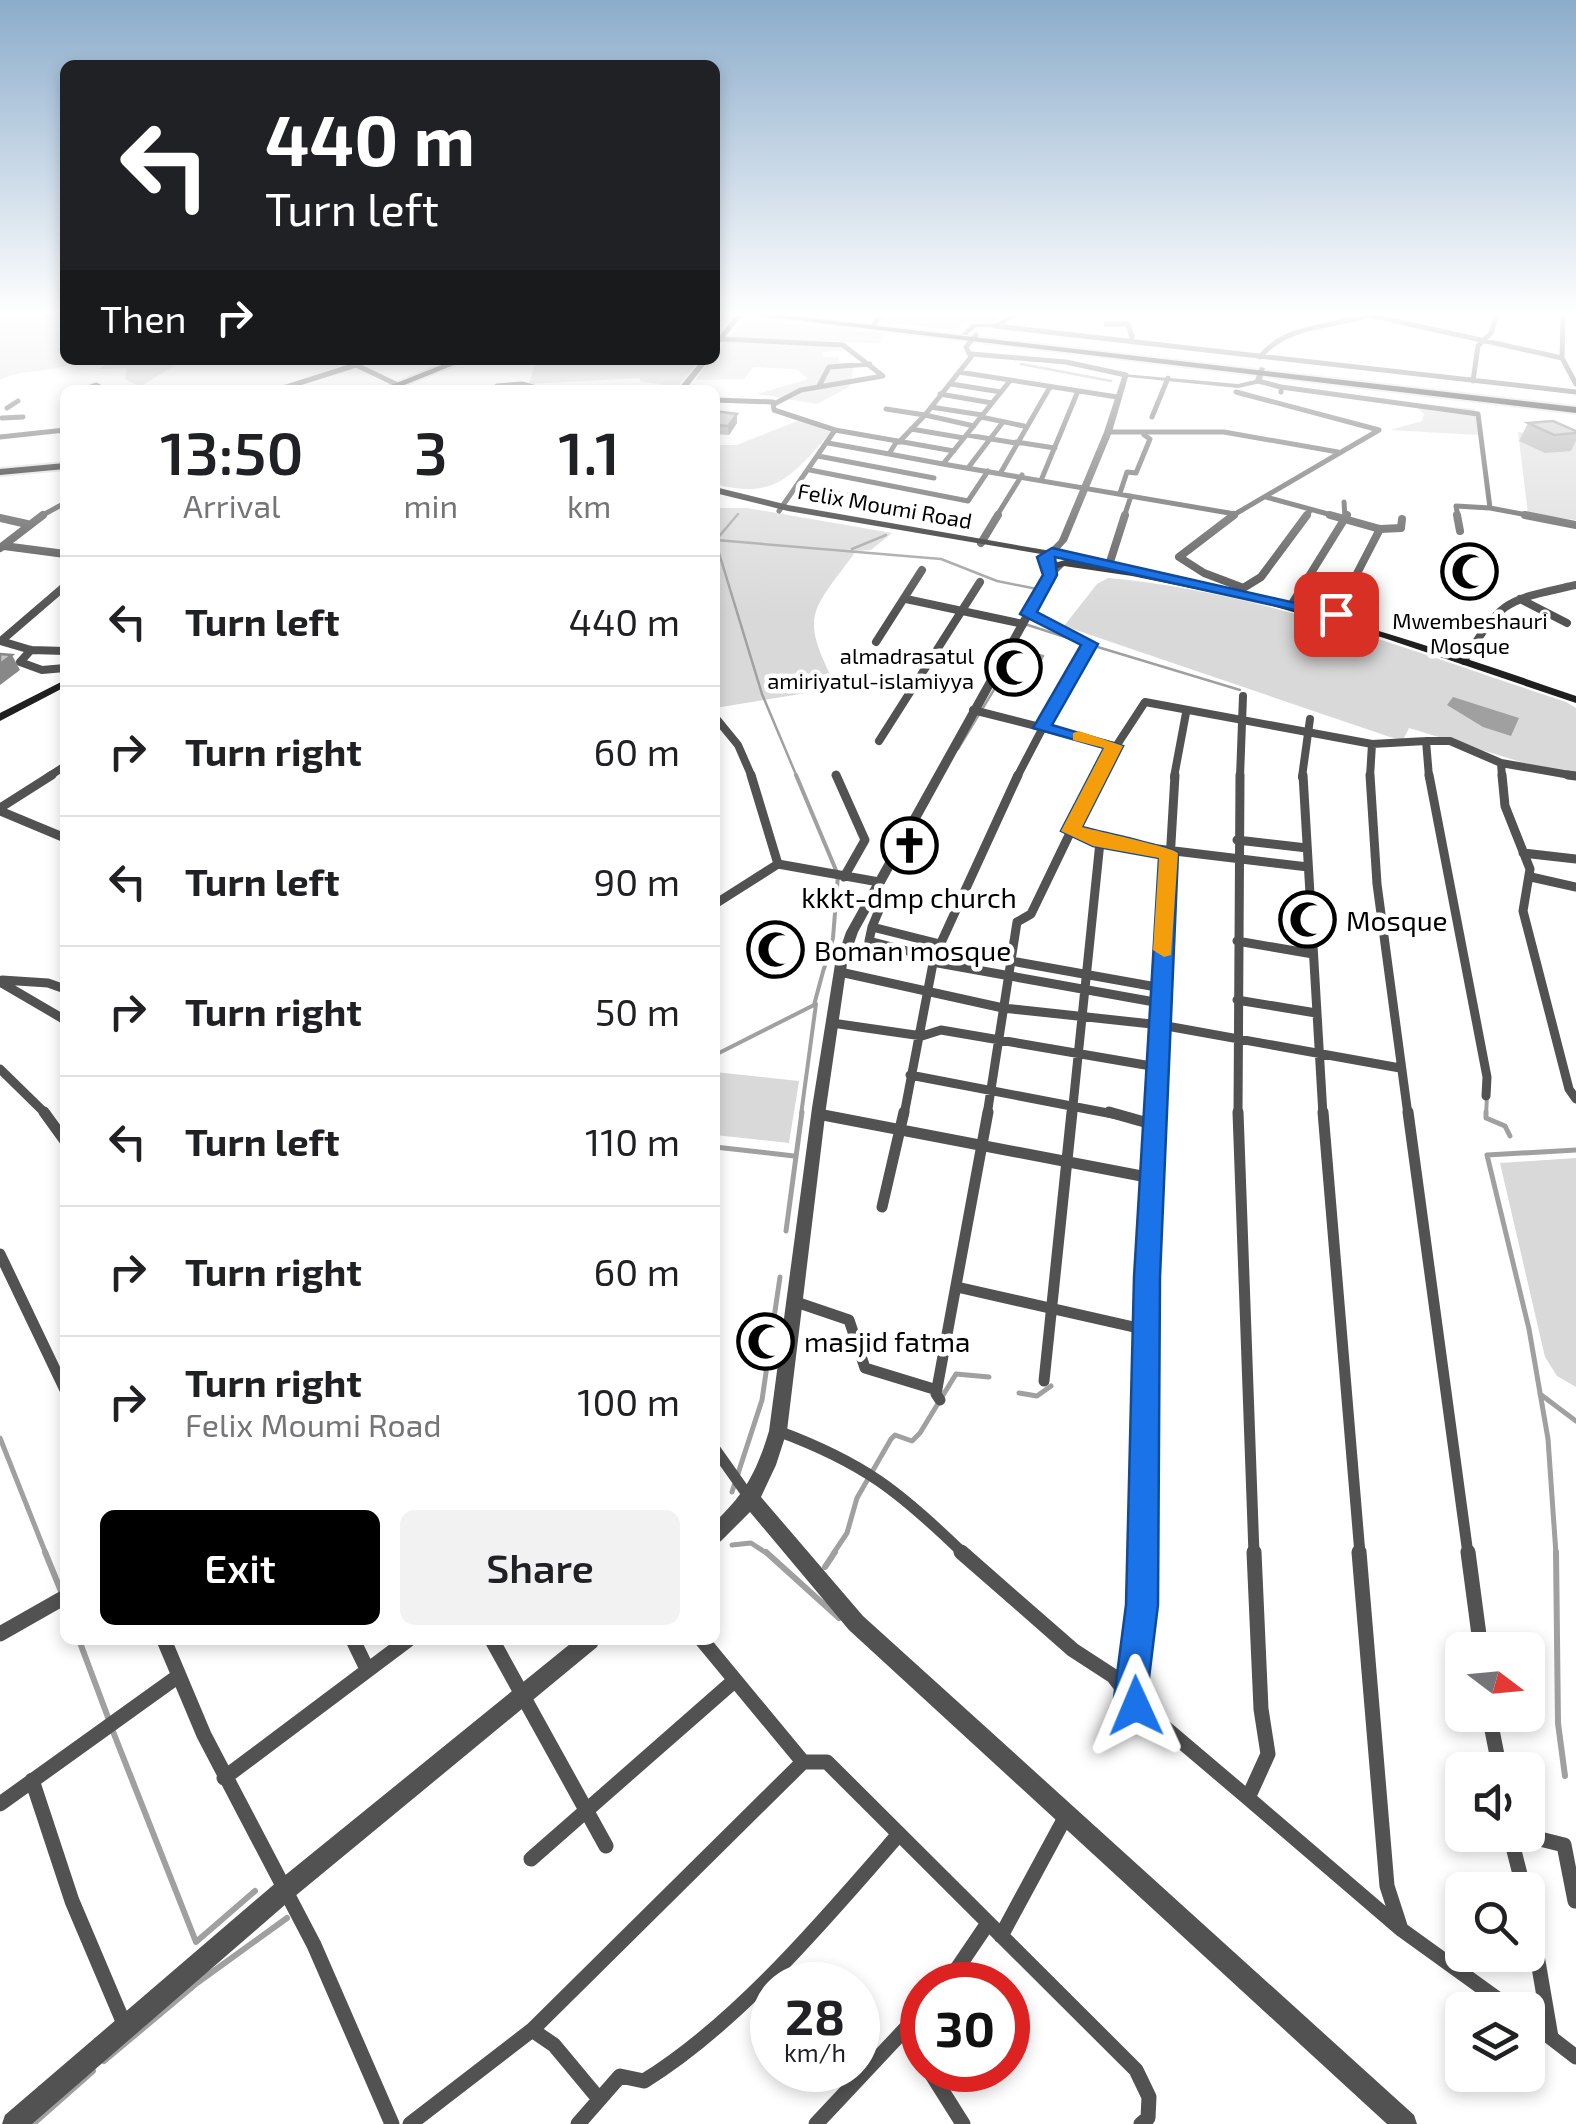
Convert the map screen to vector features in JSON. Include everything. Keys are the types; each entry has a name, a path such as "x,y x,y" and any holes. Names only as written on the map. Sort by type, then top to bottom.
{"main road":[{"path":"0,474 60,468"},
{"name":"Felix Moumi Road","path":"720,493 782,509 1336,614 1576,697"},
{"name":"Felix Moumi Road","path":"939,538 1241,588 1465,659"},
{"path":"0,718 60,686"}],"street":[{"path":"8,415 23,416"},
{"path":"790,415 835,430 954,451"},
{"path":"889,454 925,415"},
{"path":"926,415 974,426"},
{"path":"977,415 1024,426"},
{"path":"1001,472 1031,415"},
{"path":"1042,478 1068,415"},
{"path":"720,1529 764,1480 778,1430 818,1114 840,972 852,932 1056,560 1112,415"},
{"path":"1310,511 1260,577 1241,588 1204,573 1179,557 1236,514 1379,430 1325,415"},
{"path":"1478,415 1486,444 1484,482 1490,508"},
{"path":"944,464 981,416"},
{"path":"968,468 1003,422"},
{"path":"911,429 1055,448"},
{"path":"782,509 835,430"},
{"path":"0,438 60,431"},
{"path":"1108,432 1224,432 1338,452"},
{"path":"1120,494 1127,472 1136,474 1150,439 1142,434"},
{"path":"828,443 1236,514"},
{"path":"818,456 934,478"},
{"path":"924,493 934,478 954,466"},
{"path":"810,470 968,501 988,471"},
{"path":"981,543 1022,475"},
{"path":"796,486 916,508"},
{"path":"1109,565 1132,496"},
{"path":"1266,497 1380,529 1401,528 1402,519"},
{"path":"1293,602 1342,517 1347,515 1344,502"},
{"path":"2,547 27,524 60,506"},
{"path":"1460,531 1456,506 1490,508 1576,526"},
{"path":"0,518 27,524"},
{"path":"1336,614 1380,529"},
{"path":"2,547 60,553"},
{"path":"876,642 922,570"},
{"path":"879,742 980,582"},
{"path":"1465,659 1494,613 1519,598 1576,586"},
{"path":"60,590 11,631 2,644 60,650"},
{"path":"1519,598 1567,624"},
{"path":"882,1207 922,1036 937,950 1059,692 1090,645 1025,619 906,599"},
{"path":"0,630 11,631"},
{"path":"31,650 20,662 60,670"},
{"path":"1243,696 1236,862 1237,1000 1246,1370 1261,1709 1268,1754 1248,1798"},
{"path":"796,1302 849,1320 865,1368 938,1395 970,1235 979,1146 1017,922 1032,914 1114,746 1145,702 1186,713 1372,744 1450,741 1501,762 1576,776"},
{"path":"974,710 1114,746"},
{"path":"1130,1698 1142,1605 1152,1178 1171,794 1186,713"},
{"path":"1310,718 1302,781 1318,1054 1387,1886 1402,1930"},
{"path":"720,722 728,729 758,791 778,864"},
{"path":"1426,740 1429,780 1487,1077 1486,1096"},
{"path":"1372,744 1371,823 1400,1068 1440,1318 1468,1578 1478,1632"},
{"path":"1501,762 1505,806 1531,877 1523,910 1569,1089 1576,1099"},
{"path":"0,809 60,769"},
{"path":"836,775 865,840 840,876"},
{"path":"0,809 60,836"},
{"path":"1044,1381 1100,842 1098,837 1071,831"},
{"path":"1237,840 1306,848"},
{"path":"1100,842 1236,862 1308,867"},
{"path":"1524,853 1576,859"},
{"path":"720,901 778,864 880,882"},
{"path":"1531,877 1576,886"},
{"path":"880,882 882,903 869,941 1162,988"},
{"path":"1237,941 1312,954"},
{"path":"937,950 938,963 1160,1003"},
{"path":"840,972 1003,1008 1080,1020 1162,1026 1400,1068"},
{"path":"0,981 60,988"},
{"path":"0,981 60,1017"},
{"path":"21,994 34,982"},
{"path":"1237,1000 1316,1013"},
{"path":"832,1023 922,1036 941,1030 1157,1067"},
{"path":"0,1069 52,1119 60,1133"},
{"path":"910,1075 1073,1105 1155,1125"},
{"path":"818,1114 1152,1178"},
{"path":"0,1254 60,1375"},
{"path":"957,1287 1147,1330"},
{"path":"778,1430 842,1455 905,1497 1001,1590 1073,1650 1113,1676 1130,1698 1402,1930 1487,1992"},
{"path":"720,1458 728,1473 856,1624 1405,2124"},
{"path":"0,1634 60,1600"},
{"path":"166,1645 176,1678 224,1778 286,1888 392,2124"},
{"path":"355,1645 367,1669"},
{"path":"224,1778 401,1645"},
{"path":"495,1645 589,1809 606,1846"},
{"path":"14,2124 286,1888 584,1645"},
{"path":"706,1645 803,1762"},
{"path":"0,1804 113,1727 176,1678"},
{"path":"531,1858 734,1681"},
{"path":"410,2124 532,2030 803,1762 827,1762 1136,2070 1151,2108 1141,2124"},
{"path":"32,1780 72,1902 125,2027"},
{"path":"966,1962 994,1930 1067,1814"},
{"path":"578,2124 620,2076 644,2081 686,2055 838,1904 900,1834"},
{"path":"1545,1840 1564,1845 1571,1903"},
{"path":"1540,1972 1552,2037"},
{"path":"532,2030 554,2046 599,2099"},
{"path":"1545,2032 1576,2057"},
{"path":"816,2124 900,2036"},
{"path":"943,2092 963,2124"}],"shaded area":[{"path":"1424,415 1476,415 1478,435 1390,430 1422,421"},
{"path":"800,420 831,432 782,480 754,489 720,485 720,445 737,445"},
{"path":"1518,432 1576,439 1576,520 1528,514"},
{"path":"720,508 747,508 892,533 871,550 856,551 828,589 815,615 817,644 837,688 720,707"},
{"path":"1108,578 1167,585 1283,610 1566,702 1576,708 1576,773 1541,768 1409,728 1403,740 1390,737 1064,626 1097,584"},
{"path":"1453,697 1519,718 1511,736 1483,727 1447,705"},
{"path":"720,1073 799,1081 789,1143 720,1136"},
{"path":"1576,1158 1576,1387 1557,1376 1545,1357 1500,1163"}],"building":[{"path":"720,415 736,415 728,426 720,425"},
{"path":"1553,421 1576,433 1554,435 1528,423"}],"waterway":[{"path":"720,535 738,514"},
{"path":"852,549 886,535"},
{"path":"720,540 941,559 997,581 1037,589"},
{"path":"720,556 762,694 797,777"},
{"path":"1028,625 1068,638"},
{"path":"1091,645 1240,690"},
{"path":"958,749 1018,650 1043,656 1029,682"},
{"path":"796,775 838,875 833,938 824,969"},
{"path":"720,1052 814,1005 824,968"},
{"path":"801,1115 816,1004"},
{"path":"1486,1115 1487,1096"},
{"path":"786,1231 802,1112"},
{"path":"1486,1115 1505,1126 1510,1136"},
{"path":"720,1148 794,1156"},
{"path":"1540,1394 1529,1329 1487,1155 1576,1150"},
{"path":"732,1492 762,1400 780,1277"},
{"path":"833,1554 847,1533 857,1498 891,1439 895,1435 912,1441 956,1374 989,1377"},
{"path":"1019,1393 1037,1396 1051,1386"},
{"path":"1540,1394 1576,1421"},
{"path":"1540,1394 1548,1439 1556,1554"},
{"path":"0,1438 46,1554"},
{"path":"732,1545 751,1543 768,1554"},
{"path":"45,1552 60,1589"},
{"path":"766,1552 839,1618"},
{"path":"825,1567 835,1552"},
{"path":"1556,1552 1558,1723 1565,1776"},
{"path":"81,1645 109,1720"},
{"path":"112,1729 196,1942 255,1891"},
{"path":"104,2061 197,1983 287,1918"},
{"path":"33,2124 93,2071"}],"slow traffic":[{"path":"1079,736 1114,746 1074,818 1071,831 1098,837 1100,842 1168,853 1164,950"}],"place":[{"name":"Mwembeshauri Mosque","path":"1470,572"},
{"name":"almadrasatul amiriyatul-islamiyya","path":"1013,668"},
{"name":"kkkt-dmp church","path":"909,846"},
{"name":"Mosque","path":"1307,920"},
{"name":"Boman mosque","path":"775,950"},
{"name":"masjid fatma","path":"765,1341"}],"route":[{"path":"1136,1706 1130,1698 1142,1605 1147,1277 1168,853 1100,842 1098,837 1071,831 1074,818 1114,746 1042,728 1053,702 1090,644 1028,614 1050,575 1044,557 1052,552 1225,586 1336,614"}]}
